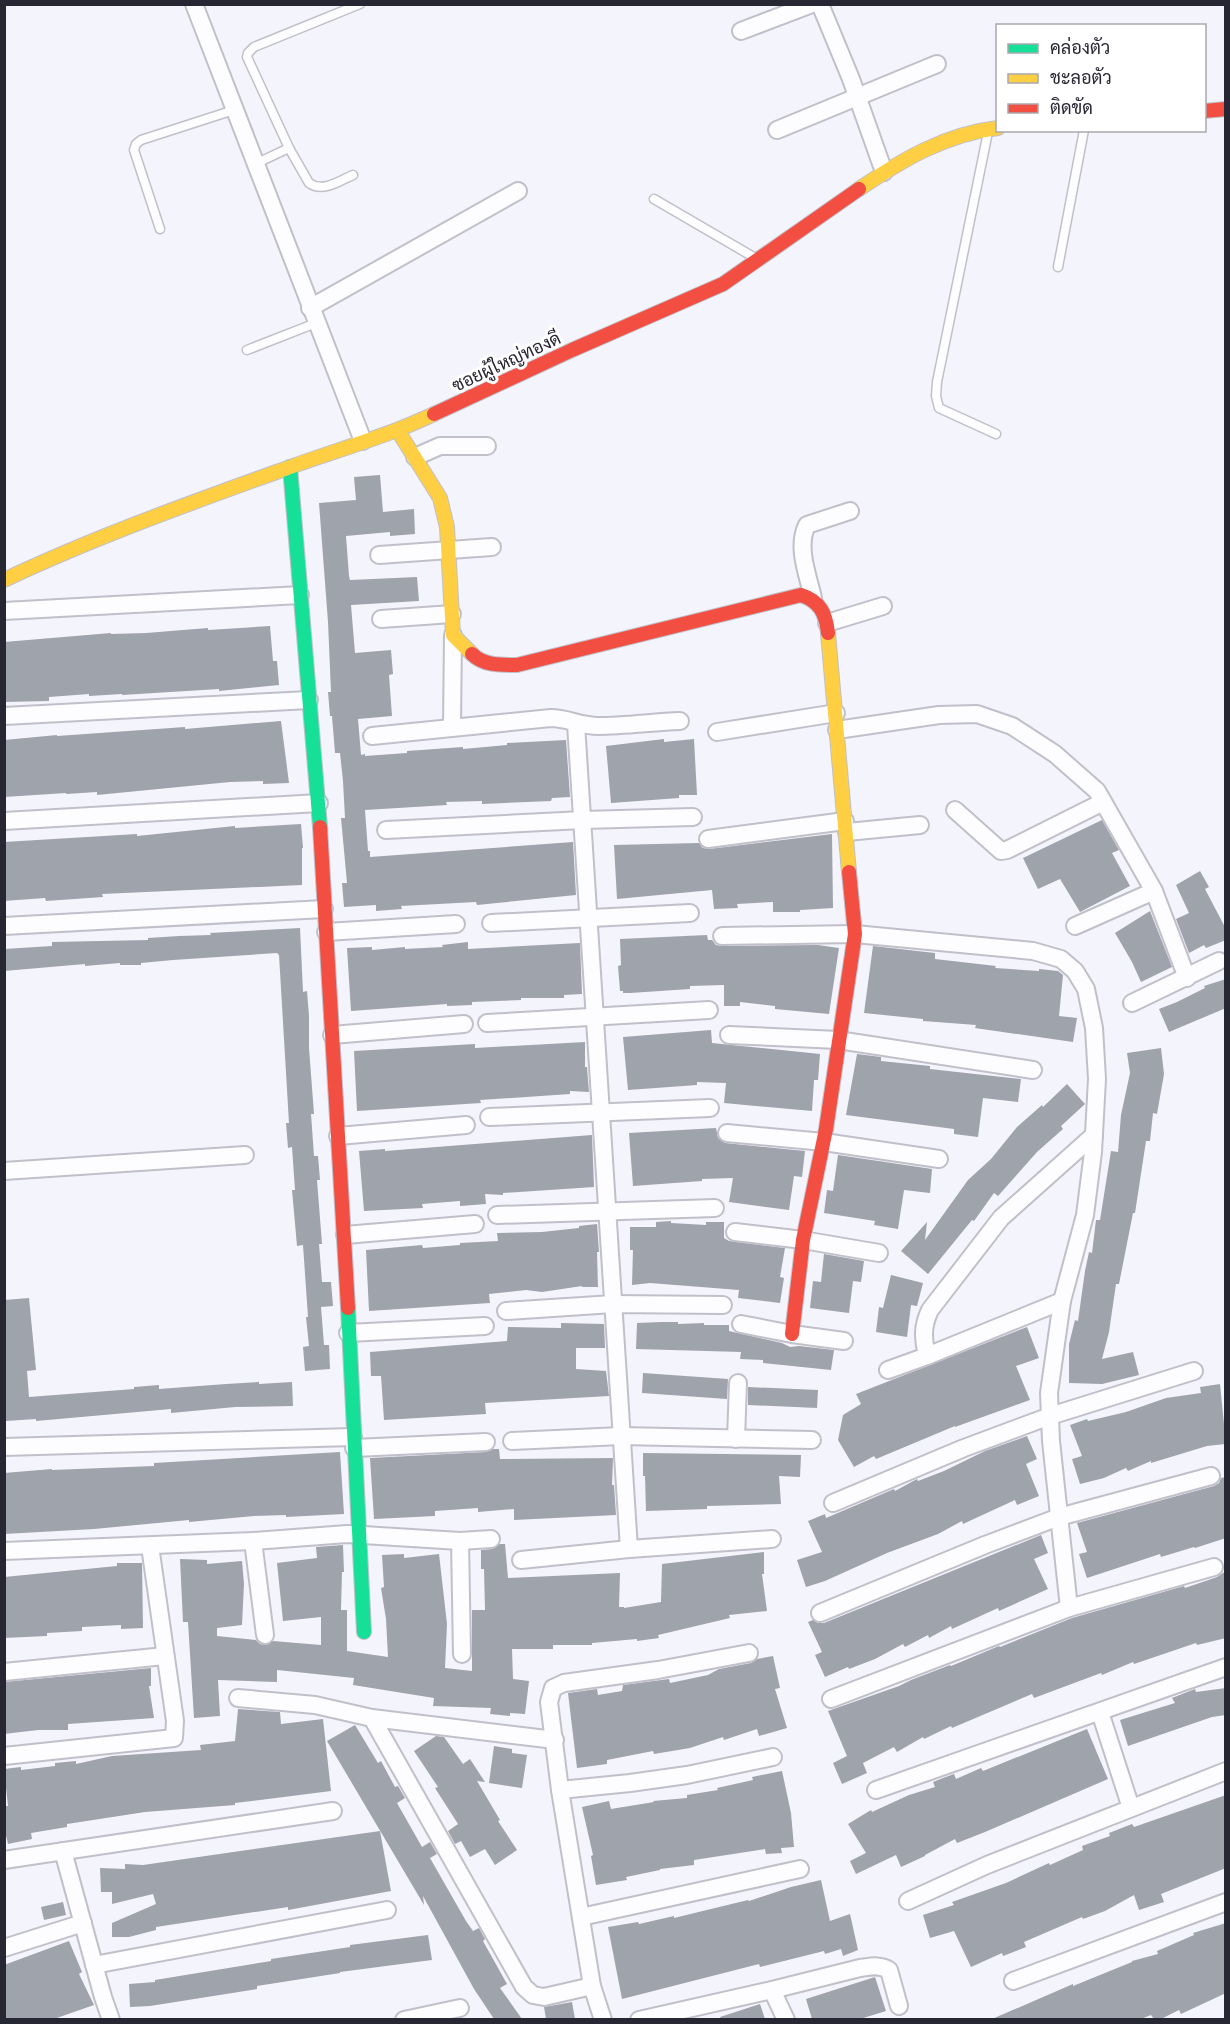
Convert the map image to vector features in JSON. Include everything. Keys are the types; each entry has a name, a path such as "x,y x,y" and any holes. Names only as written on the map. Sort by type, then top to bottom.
{"street":[{"path":"194,4 363,441"},
{"path":"741,31 812,4"},
{"path":"820,4 858,97 884,172"},
{"path":"777,130 937,64"},
{"path":"1206,111 1226,109"},
{"name":"ซอยผู้ใหญ่ทองดี","path":"4,580 57,555 291,467 398,431 572,350 723,284 897,163 936,144 993,129"},
{"path":"313,315 518,191"},
{"path":"398,431 440,498 447,527 453,635 452,727"},
{"path":"414,457 440,446 487,446"},
{"path":"291,467 319,803 345,1235 353,1442 364,1632"},
{"path":"813,598 802,534 807,525 850,511"},
{"path":"379,555 492,547"},
{"path":"4,611 300,595"},
{"path":"453,635 478,660 496,665 517,665 801,595 813,598 823,608 827,623 836,713 855,934 824,1142 803,1240 792,1334"},
{"path":"827,623 883,606"},
{"path":"381,619 452,614"},
{"path":"4,716 309,700"},
{"path":"717,732 836,713"},
{"path":"837,730 939,715 977,714 1012,726 1055,754 1097,791 1154,891 1187,978"},
{"path":"372,736 551,718 562,718 576,724 598,726 680,721"},
{"path":"576,724 628,1549"},
{"path":"955,810 1001,851 1103,802"},
{"path":"4,821 319,803"},
{"path":"386,830 693,817"},
{"path":"708,839 846,826 920,825"},
{"path":"1076,926 1154,891"},
{"path":"4,926 324,909"},
{"path":"491,923 690,913"},
{"path":"326,932 456,924"},
{"path":"722,936 855,934 1032,951 1061,959 1075,971 1086,989 1094,1028 1097,1079 1094,1135 1085,1215 1062,1301 1049,1393 1059,1517 1070,1608"},
{"path":"1132,1003 1219,961"},
{"path":"487,1023 709,1010"},
{"path":"332,1035 464,1024"},
{"path":"729,1035 838,1040 1032,1070"},
{"path":"489,1117 710,1108"},
{"path":"338,1136 466,1125"},
{"path":"727,1133 824,1142 939,1159"},
{"path":"927,1356 922,1338 924,1324 930,1310 1001,1218 1094,1135"},
{"path":"4,1171 246,1155"},
{"path":"497,1215 715,1208"},
{"path":"345,1235 475,1224"},
{"path":"735,1232 803,1240 879,1253"},
{"path":"888,1370 1062,1301"},
{"path":"506,1311 613,1304 723,1305"},
{"path":"741,1324 844,1341"},
{"path":"348,1333 485,1326"},
{"path":"833,1503 964,1448 1050,1416 1194,1371"},
{"path":"736,1439 738,1383"},
{"path":"512,1441 621,1436 812,1440"},
{"path":"4,1447 486,1442"},
{"path":"820,1613 1059,1517 1211,1476"},
{"path":"4,1551 253,1541 347,1533 460,1541 491,1539"},
{"path":"521,1560 628,1549 772,1539"},
{"path":"253,1541 265,1635"},
{"path":"460,1541 462,1654"},
{"path":"4,1756 174,1738 175,1721 150,1546"},
{"path":"831,1699 1070,1608 1214,1568"},
{"path":"603,2019 592,1986 560,1790 549,1702 553,1688 564,1683 658,1670 748,1653"},
{"path":"4,1672 165,1656"},
{"path":"876,1790 1226,1667"},
{"path":"238,1698 315,1705 372,1718 555,1740"},
{"path":"1100,1712 1131,1808"},
{"path":"372,1718 524,1987 533,1995 544,1997 592,1986"},
{"path":"560,1790 687,1775 773,1757"},
{"path":"908,1901 987,1865 1226,1771"},
{"path":"4,1860 333,1811"},
{"path":"63,1851 111,2019"},
{"path":"581,1917 801,1869"},
{"path":"1013,1981 1226,1902"},
{"path":"94,1965 387,1910"},
{"path":"4,1948 83,1923"},
{"path":"639,2019 860,1968 884,1967 889,1970 899,2006"},
{"path":"772,1990 786,2019"},
{"path":"404,2019 460,2008"}],"lane":[{"path":"353,175 320,188 309,183 289,148 247,57 255,47 360,4"},
{"path":"160,229 134,150 136,144 141,140 234,110"},
{"path":"993,129 937,382 936,396 939,408 996,434"},
{"path":"1058,267 1084,132"},
{"path":"255,164 289,148"},
{"path":"654,200 758,259"},
{"path":"247,350 313,315"}],"building":[{"path":"380,475 383,512 414,509 415,534 390,536 390,532 346,536 350,580 417,577 419,601 351,605 355,653 391,650 393,674 389,675 392,716 358,719 361,755 566,740 570,797 552,798 551,801 482,804 482,801 446,802 447,805 365,810 370,857 573,842 576,895 477,905 476,902 401,906 402,909 376,911 376,905 344,907 342,883 347,883 341,818 345,818 343,781 340,753 335,753 332,716 330,716 328,622 319,503 356,500 354,477"},
{"path":"270,626 273,661 277,661 279,685 219,691 219,689 89,696 89,694 49,697 49,701 4,702 4,642 111,633"},
{"path":"281,721 289,783 230,782 97,795 97,792 4,797 4,740"},
{"path":"664,739 664,742 694,739 697,795 611,803 606,746"},
{"path":"1102,820 1119,850 1112,853 1130,886 1080,912 1060,879 1038,889 1023,858"},
{"path":"301,824 302,885 102,894 103,897 46,901 45,898 4,901 4,842 137,834 137,836 235,826 235,828"},
{"path":"832,834 833,908 773,912 773,902 737,904 738,908 714,909 712,890 617,899 614,845 699,843 703,848 709,849"},
{"path":"1200,871 1209,887 1205,889 1226,929 1226,940 1206,948 1204,945 1189,953 1176,919 1189,913 1176,885"},
{"path":"1150,911 1172,967 1141,982 1115,933"},
{"path":"300,928 303,992 307,991 309,1016 314,1156 318,1156 320,1180 317,1180 322,1244 319,1244 322,1282 331,1282 333,1306 321,1307 324,1345 329,1345 330,1369 305,1371 303,1347 309,1346 306,1317 308,1317 303,1245 297,1246 292,1190 295,1190 292,1147 288,1148 286,1123 289,1123 279,955 277,953 173,960 141,963 141,965 120,965 120,963 85,966 85,964 4,971 4,949 52,946 52,942 148,940 148,938 211,935 210,933"},
{"path":"707,935 708,940 722,946 818,945 839,948 829,1014 775,1009 775,1006 740,1002 740,1006 724,1006 724,985 690,986 690,989 630,993 620,991 618,966 621,965 620,939"},
{"path":"468,942 468,949 580,943 582,994 564,995 564,998 521,998 521,1000 472,1002 472,1005 447,1006 447,1004 351,1011 347,948 372,947 372,950 405,947 405,949 443,947 442,945"},
{"path":"873,946 935,953 935,959 996,966 995,968 1058,971 1063,975 1059,1016 1077,1018 1073,1042 975,1028 976,1025 864,1013"},
{"path":"1226,979 1226,1008 1169,1032 1159,1009 1205,988 1204,986"},
{"path":"711,1030 712,1043 820,1054 818,1080 814,1080 812,1111 724,1103 726,1083 697,1082 697,1085 628,1090 623,1037"},
{"path":"585,1042 585,1067 587,1067 589,1092 570,1091 570,1094 480,1100 481,1103 357,1111 354,1051 475,1044 475,1048"},
{"path":"1161,1048 1164,1074 1157,1114 1153,1113 1150,1141 1146,1141 1135,1213 1133,1213 1119,1284 1116,1284 1109,1332 1102,1359 1133,1352 1139,1375 1102,1384 1069,1383 1069,1344 1075,1320 1078,1321 1085,1271 1089,1252 1092,1253 1096,1220 1100,1220 1111,1151 1118,1152 1121,1115 1130,1073 1127,1053"},
{"path":"857,1054 881,1057 881,1061 930,1066 930,1069 1021,1079 1018,1102 983,1098 978,1137 954,1134 954,1129 846,1115"},
{"path":"1067,1084 1085,1104 1061,1126 1063,1129 1037,1152 998,1196 994,1193 974,1221 972,1220 928,1274 901,1251 927,1222 925,1240 968,1180 991,1159 1017,1127"},
{"path":"716,1128 718,1138 725,1143 805,1151 802,1177 794,1176 789,1210 729,1202 733,1178 633,1186 629,1133"},
{"path":"592,1135 594,1187 503,1193 503,1195 485,1194 486,1204 460,1206 460,1201 422,1204 423,1208 364,1211 359,1151"},
{"path":"838,1155 932,1169 930,1193 904,1190 898,1229 874,1225 875,1221 824,1213 827,1190 833,1191"},
{"path":"671,1221 671,1223 706,1225 706,1222 724,1222 724,1238 729,1241 785,1248 780,1277 784,1278 780,1303 738,1298 739,1290 650,1283 632,1285 633,1250 630,1250 630,1227 656,1227 656,1222"},
{"path":"597,1224 598,1287 582,1286 542,1292 526,1290 489,1294 490,1303 369,1311 366,1250 422,1245 423,1248 498,1241 497,1233 542,1232"},
{"path":"824,1254 864,1261 861,1282 853,1281 849,1313 810,1308 813,1281 821,1282"},
{"path":"891,1275 923,1283 917,1306 911,1305 907,1337 876,1332 879,1307 883,1308"},
{"path":"29,1298 36,1370 27,1371 29,1397 159,1385 159,1389 292,1382 293,1406 235,1407 171,1413 171,1409 36,1421 36,1419 6,1421 4,1300"},
{"path":"678,1322 678,1324 729,1325 729,1331 782,1343 790,1347 834,1350 831,1370 740,1359 741,1352 636,1349 637,1323"},
{"path":"561,1323 604,1324 605,1348 576,1348 576,1369 606,1371 609,1396 485,1403 486,1414 384,1420 381,1376 371,1376 370,1352 507,1341 508,1327 561,1328"},
{"path":"1027,1327 1039,1358 1016,1366 1030,1400 955,1426 876,1459 874,1456 854,1467 838,1440 843,1415 861,1404 856,1394"},
{"path":"643,1373 728,1379 727,1399 642,1393"},
{"path":"1220,1384 1226,1444 1207,1446 1151,1463 1151,1461 1128,1471 1126,1468 1104,1478 1080,1484 1072,1459 1082,1456 1070,1425 1087,1419 1088,1421 1126,1412 1166,1398 1201,1393 1200,1387"},
{"path":"748,1387 818,1390 817,1408 748,1405"},
{"path":"1027,1436 1037,1459 1026,1464 1039,1496 1017,1505 1015,1500 963,1524 962,1521 938,1534 806,1587 797,1560 822,1552 808,1521 825,1514 826,1518 894,1489 895,1491 917,1479 918,1481 944,1471 985,1451"},
{"path":"499,1449 500,1459 613,1458 612,1485 614,1485 616,1515 514,1520 514,1509 478,1512 478,1508 435,1511 435,1516 374,1519 370,1458 486,1452"},
{"path":"340,1452 344,1514 254,1516 4,1534 4,1473 154,1466 154,1463"},
{"path":"643,1453 801,1455 800,1477 779,1476 781,1504 707,1506 707,1509 646,1511"},
{"path":"1226,1477 1226,1538 1161,1557 1160,1554 1087,1578 1079,1554 1087,1552 1077,1523 1214,1486 1221,1478"},
{"path":"1041,1535 1048,1553 1034,1559 1048,1589 999,1611 998,1608 952,1629 951,1626 929,1638 928,1635 905,1647 903,1644 875,1659 825,1677 815,1655 822,1652 808,1622 813,1620 824,1623"},
{"path":"505,1544 508,1578 620,1573 619,1607 624,1608 661,1602 662,1564 764,1552 764,1574 762,1574 767,1611 729,1615 730,1618 658,1635 659,1638 592,1643 592,1645 553,1645 553,1649 512,1649 513,1679 529,1681 525,1714 510,1713 510,1716 490,1714 491,1708 433,1706 434,1698 353,1685 354,1678 277,1670 277,1682 218,1680 220,1716 194,1718 188,1622 183,1622 180,1559 207,1560 207,1564 242,1561 244,1584 242,1625 217,1628 217,1636 256,1640 266,1645 273,1641 321,1645 321,1617 283,1621 277,1563 317,1558 316,1547 343,1545 344,1572 342,1572 341,1610 347,1610 347,1651 388,1657 386,1619 381,1588 384,1587 382,1555 404,1554 404,1558 439,1554 447,1624 445,1668 472,1671 472,1610 485,1610 481,1550 492,1549"},
{"path":"117,1563 142,1563 143,1628 121,1629 121,1625 82,1627 82,1631 47,1633 47,1636 4,1638 4,1577 117,1566"},
{"path":"1226,1571 1226,1638 1197,1645 1196,1643 1134,1664 1133,1662 1034,1698 1032,1694 952,1728 951,1726 924,1739 923,1737 897,1752 894,1747 863,1763 867,1773 842,1784 833,1763 847,1756 828,1711 899,1686 1072,1618 1184,1586 1185,1588 1217,1577"},
{"path":"773,1656 780,1688 775,1689 787,1728 759,1736 757,1729 690,1748 654,1754 653,1751 607,1760 607,1764 577,1768 568,1693 597,1689 598,1695 622,1691 623,1685 669,1679 670,1683 708,1675 719,1669"},
{"path":"151,1668 151,1686 149,1686 154,1718 68,1724 68,1730 38,1730 4,1734 4,1682"},
{"path":"1226,1688 1226,1715 1212,1717 1128,1746 1120,1720 1175,1703 1172,1698 1195,1689 1196,1692"},
{"path":"238,1709 280,1712 281,1724 323,1719 331,1791 235,1803 235,1805 145,1812 67,1824 67,1827 31,1833 32,1839 8,1844 4,1827 4,1806 8,1806 4,1769 21,1767 21,1770 55,1766 55,1763 76,1761 76,1764 112,1756 201,1750 200,1745 235,1741"},
{"path":"355,1725 378,1763 381,1761 395,1787 398,1786 405,1798 397,1803 422,1847 430,1842 437,1854 430,1858 473,1931 479,1928 485,1939 483,1941 507,1984 500,1988 522,2019 494,2019 474,1989 423,1896 424,1905 327,1741"},
{"path":"1087,1729 1108,1779 957,1843 955,1839 901,1867 896,1855 856,1874 850,1861 866,1853 848,1824 871,1810 872,1812 909,1795 935,1787 933,1782 943,1778 954,1774 956,1779 981,1768 983,1771"},
{"path":"436,1736 444,1737 463,1764 470,1759 485,1782 477,1781 500,1820 498,1821 517,1850 495,1865 485,1849 470,1857 461,1841 455,1844 448,1831 458,1824 435,1788 438,1787 414,1751"},
{"path":"494,1746 512,1749 512,1753 527,1755 522,1788 489,1783"},
{"path":"782,1771 791,1813 794,1847 781,1848 782,1853 766,1854 765,1849 694,1860 694,1865 660,1869 626,1877 627,1880 596,1885 591,1856 593,1855 582,1807 609,1801 611,1809 653,1801 687,1798 687,1795 718,1790 717,1788 753,1780 752,1777"},
{"path":"1226,1795 1226,1868 1161,1894 1164,1902 1139,1910 1134,1895 1105,1911 1083,1919 1082,1917 1024,1942 1026,1947 1003,1956 1002,1953 971,1967 954,1931 930,1938 923,1915 954,1905 952,1902 1006,1883 1049,1863 1050,1865 1083,1850 1082,1846 1110,1836 1109,1833 1132,1824 1134,1827"},
{"path":"380,1831 391,1891 288,1910 288,1907 156,1927 156,1930 129,1937 112,1937 112,1923 156,1904 153,1894 112,1904 112,1892 101,1892 100,1868 125,1869 125,1864 143,1865"},
{"path":"821,1880 830,1921 850,1914 858,1950 843,1956 841,1949 760,1967 759,1964 622,1999 608,1927 638,1922 639,1924 674,1916 674,1918 749,1901"},
{"path":"63,1902 66,1915 44,1920 41,1907"},
{"path":"1226,1923 1226,1993 1181,2014 1179,2010 1161,2019 1154,2019 1151,2015 1141,2019 992,2019 1073,1984 1073,1986 1132,1961 1158,1954 1157,1951 1194,1935 1193,1933"},
{"path":"428,1935 432,1960 340,1972 257,1986 257,1989 150,2006 130,2007 129,1984 155,1982 155,1980 271,1961 271,1959 350,1947 350,1945"},
{"path":"69,1941 82,1972 79,1974 94,2005 54,2019 4,2019 4,1965"},
{"path":"875,1977 886,2011 860,2019 812,2019 806,1999"},
{"path":"572,2002 575,2019 546,2019 544,2007"},
{"path":"760,2004 765,2019 721,2019 720,2017"}],"traffic: fast":[{"path":"290,467 320,827"},
{"path":"348,1308 364,1632"}],"traffic: slow":[{"path":"859,189 891,168 942,142 996,128"},
{"path":"4,580 147,520 382,436 434,414"},
{"path":"398,431 440,498 447,527 453,635 472,654"},
{"path":"828,633 849,872"}],"traffic: jam":[{"path":"1206,111 1226,109"},
{"path":"434,414 723,284 859,189"},
{"path":"472,654 487,663 517,665 801,595 813,601 821,609 828,633"},
{"path":"320,827 348,1308"},
{"path":"792,1334 803,1240 826,1129 855,934 849,872"}]}
